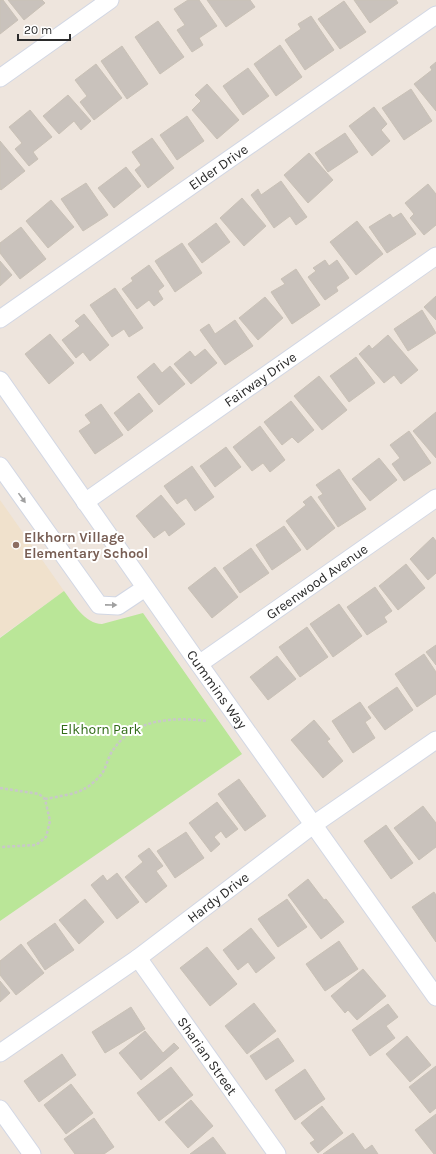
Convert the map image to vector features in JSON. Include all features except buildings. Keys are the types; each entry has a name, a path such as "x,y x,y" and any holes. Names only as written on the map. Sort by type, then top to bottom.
{"street":[{"path":"0,78 110,0"},
{"name":"Elder Drive","path":"0,319 436,15"},
{"name":"Fairway Drive","path":"85,502 436,256"},
{"name":"Cummins Way","path":"0,380 145,588 435,994"},
{"path":"0,466 99,605 118,606 145,588"},
{"name":"Greenwood Avenue","path":"199,664 436,498"},
{"name":"Hardy Drive","path":"0,1053 138,958 313,825 436,740"},
{"name":"Sharian Street","path":"138,958 277,1154"},
{"path":"0,1109 32,1154"}],"path":[{"path":"46,799 84,789 102,774 113,750 131,731 149,723 168,720 186,719 208,721"},
{"path":"0,788 39,794 46,799 50,821 46,836 36,845 0,847"}],"shaded area":[{"name":"Elkhorn Village Elementary School","path":"0,500 64,591 0,637"}],"green space":[{"name":"Elkhorn Park","path":"64,591 75,607 85,617 96,623 102,624 143,613 242,754 0,921 0,638"}],"place":[{"name":"Elkhorn Village Elementary School","path":"16,545"}]}
